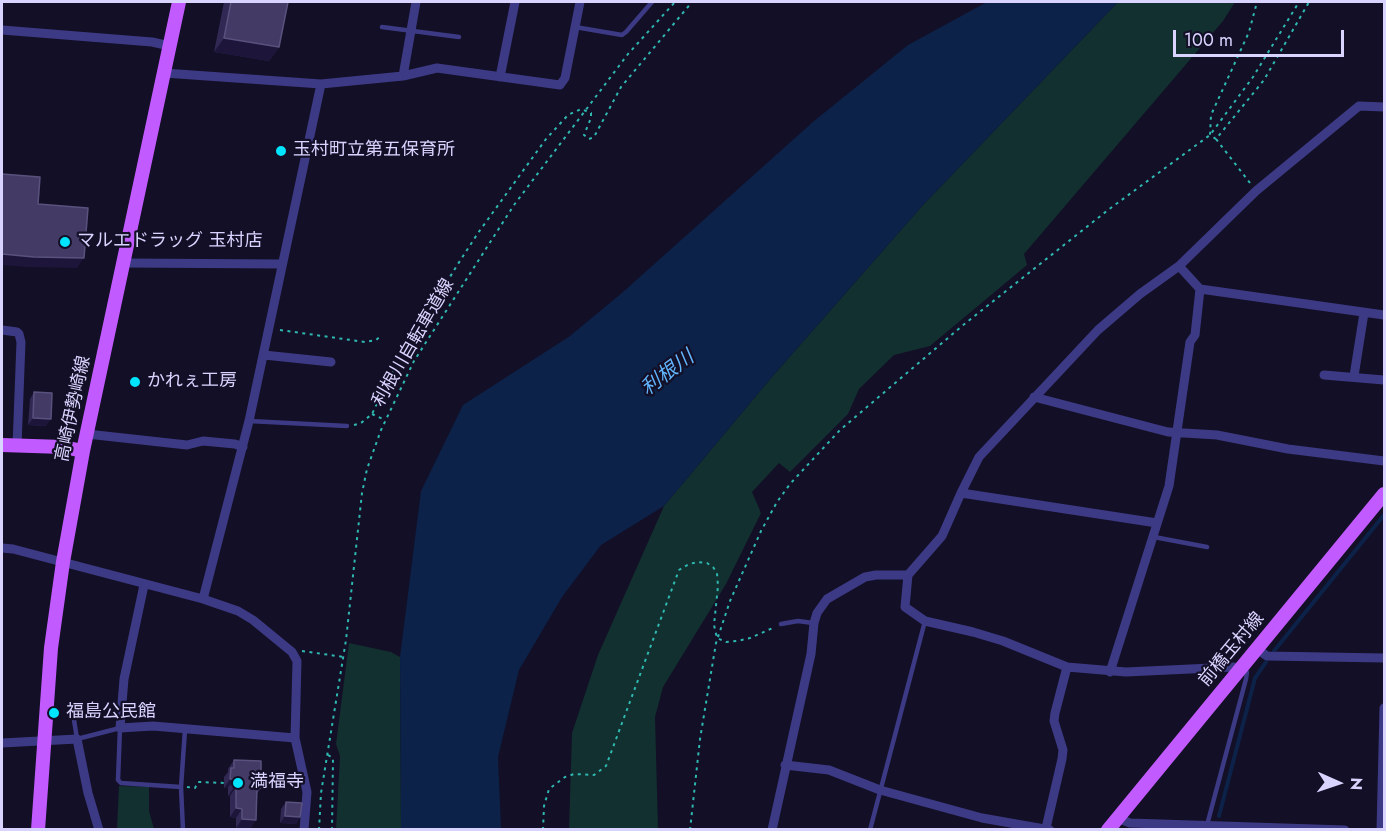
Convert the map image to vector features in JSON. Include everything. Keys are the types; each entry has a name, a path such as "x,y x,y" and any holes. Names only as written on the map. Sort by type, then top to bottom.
{"main road":[{"name":"高崎伊勢崎線","path":"38,830 51,648 63,562 83,451 179,2"},
{"path":"2,445 63,447 83,451"},
{"name":"前橋玉村線","path":"1108,830 1384,494"}],"street":[{"path":"403,76 416,2"},
{"path":"500,77 515,2"},
{"path":"164,73 321,84 403,76 437,68 560,85 566,78 580,2"},
{"path":"2,30 152,42 170,46"},
{"path":"203,599 249,421 321,84"},
{"path":"1239,668 1110,672 1067,667 1003,641 925,621 906,607 908,575 942,536 979,458 1098,330 1140,294 1179,266 1256,191 1359,106 1384,107"},
{"path":"123,263 282,264"},
{"path":"1179,266 1200,289 1384,315"},
{"path":"1110,672 1168,486 1178,433 1190,342 1195,335 1200,289"},
{"path":"1354,376 1364,313"},
{"path":"2,330 17,332 21,342 17,446"},
{"path":"264,355 331,362"},
{"path":"1324,375 1384,380"},
{"path":"1034,397 1178,433 1217,435 1288,448 1384,460"},
{"path":"87,434 187,445 203,441 236,444 243,447"},
{"path":"961,493 1157,523"},
{"path":"2,548 203,599 245,614 292,652 297,661 294,738 307,792 304,830"},
{"path":"772,830 811,654 817,613 827,599 865,577 908,575"},
{"path":"144,585 124,679 120,728 153,726 294,738"},
{"path":"1257,648 1267,656 1384,658"},
{"path":"785,765 829,770 880,790 982,819 1048,829 1063,750 1054,722 1055,712 1067,667"},
{"path":"1381,830 1384,708"},
{"path":"2,743 77,739 88,793 99,830"},
{"path":"1117,818 1130,823 1345,830"}],"lane":[{"path":"575,27 622,35 652,2"},
{"path":"382,27 459,37"},
{"path":"249,421 347,426"},
{"path":"1152,537 1207,546"},
{"path":"781,624 798,621 814,623"},
{"path":"870,830 925,621"},
{"path":"1207,827 1246,679 1247,672 1239,668"},
{"path":"72,707 77,739 120,728 118,780 121,783 181,787"},
{"path":"183,830 181,787 185,730"}],"path":[{"name":"利根川自転車道線","path":"332,830 333,758 328,755 344,657 362,493 367,469 385,420 414,361 514,206 628,54 675,2"},
{"path":"347,426 361,423 372,414 402,356 478,233 558,126 568,115 581,109 586,110 591,113 591,118 584,135 589,138 594,137 621,87 692,2"},
{"path":"1210,135 1211,115 1250,32 1257,2"},
{"path":"690,830 700,739 717,638 730,601 761,531 790,484 840,430 962,326 1117,203 1210,135 1253,77 1299,2"},
{"path":"1216,139 1264,80 1309,2"},
{"path":"1210,135 1216,139 1256,191"},
{"path":"270,329 365,342 376,340 382,335"},
{"path":"372,414 385,420"},
{"path":"543,830 544,806 549,789 565,777 574,774 594,775 606,766 680,570 689,564 707,563 717,573 714,625 717,638 726,642 737,641 750,638 781,624"},
{"path":"292,652 304,651 344,657"},
{"path":"319,830 321,793 328,755"},
{"path":"181,787 195,788 198,782 224,783"}],"green space":[{"path":"1118,2 1235,2 1223,21 1024,254 1027,265 930,346 894,355 859,389 848,414 790,472 779,463 752,492 761,513 726,584 663,687 655,717 658,829 569,830 572,733 598,655 664,506 771,378 923,205"},
{"path":"349,643 391,652 400,657 401,829 336,829 340,756 336,744"},
{"path":"119,786 149,787 149,811 154,829 117,829"}],"water":[{"name":"利根川","path":"987,2 1118,2 923,205 771,378 664,506 601,545 562,597 519,670 498,757 501,829 401,829 400,657 421,491 463,405 570,336 623,292 814,121 908,45"}],"building":[{"path":"231,2 288,2 279,47 224,38"},
{"path":"2,174 40,177 38,204 88,208 84,258 2,254"},
{"path":"34,392 52,393 51,419 33,418"},
{"path":"234,760 261,761 261,788 257,787 256,820 242,819 242,809 236,808 235,779 230,779"},
{"path":"286,802 302,803 300,817 285,816"}],"waterway":[{"path":"1274,651 1384,515"},
{"path":"1219,816 1255,678 1266,662"}],"place":[{"name":"玉村町立第五保育所","path":"281,151"},
{"name":"マルエドラッグ 玉村店","path":"65,242"},
{"name":"かれぇ工房","path":"135,382"},
{"name":"福島公民館","path":"54,713"},
{"name":"満福寺","path":"238,783"}]}
